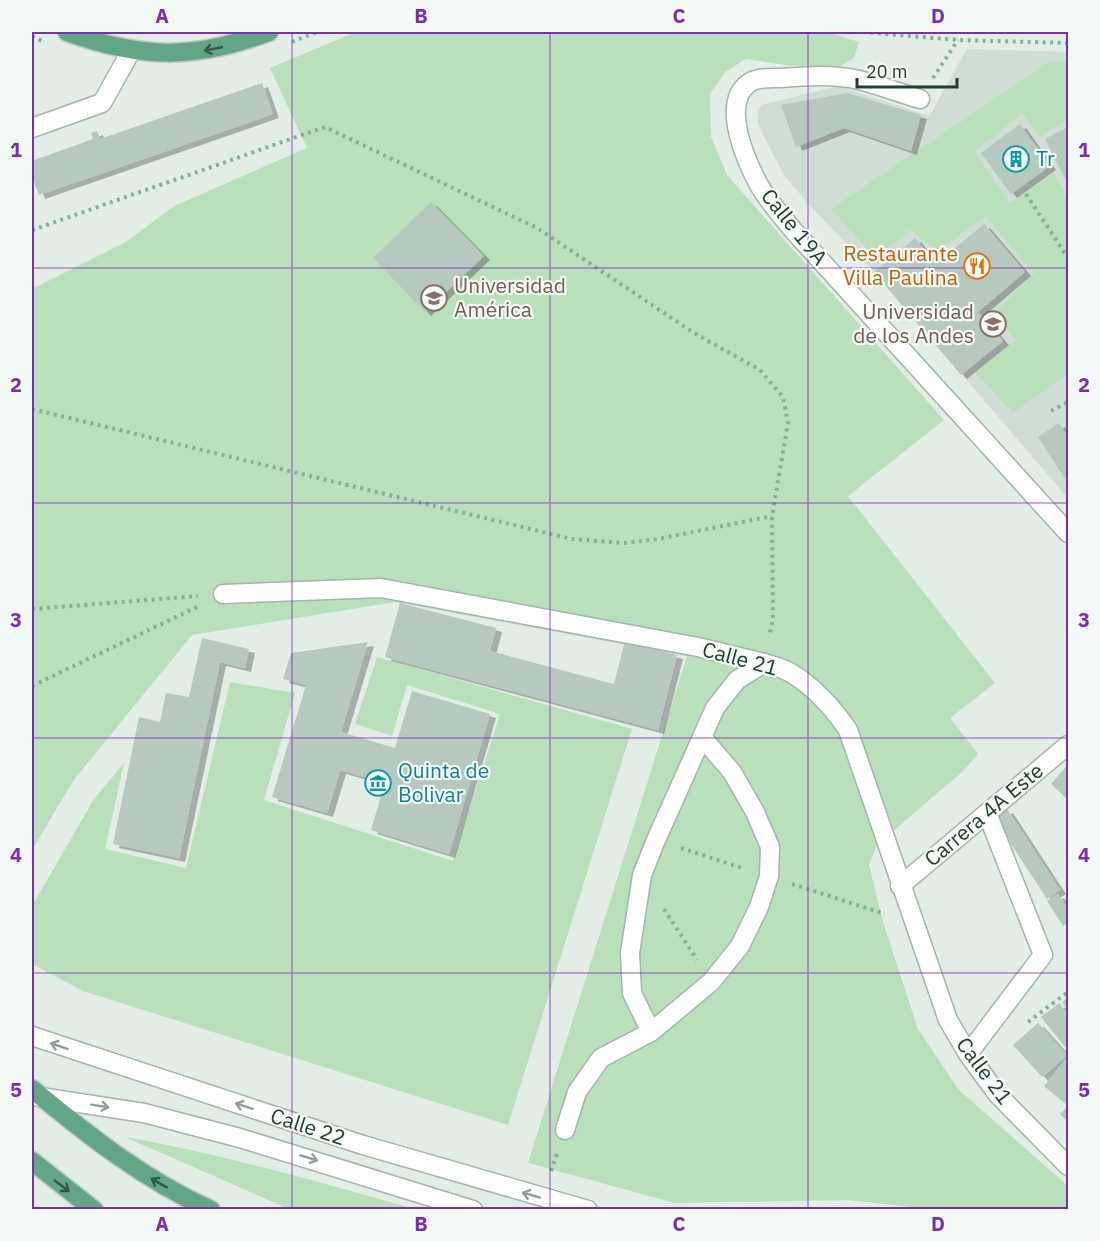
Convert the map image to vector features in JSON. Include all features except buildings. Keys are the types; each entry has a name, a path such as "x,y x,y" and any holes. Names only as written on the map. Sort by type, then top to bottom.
{"main road":[{"path":"68,32 101,44 131,51 170,53 195,52 221,47 269,32"},
{"path":"35,1094 154,1181 212,1209"},
{"path":"32,1161 94,1209"}],"street":[{"path":"32,128 102,103 131,51"},
{"name":"Calle 19A","path":"920,99 842,77 821,75 760,79 750,82 743,90 735,115 738,133 759,185 792,229 1068,533"},
{"name":"Calle 21","path":"223,594 381,588 698,647 764,663 790,672 807,685 840,718 848,730 948,1020 968,1054 998,1095 1068,1166"},
{"path":"651,1032 632,993 630,953 642,875 715,708 736,680 764,663"},
{"path":"565,1130 577,1092 601,1058 651,1032 711,982 740,946 759,907 769,876 770,847 755,812 732,772 702,737"},
{"name":"Carrera 4A Este","path":"900,886 1068,745"},
{"path":"968,1054 1043,955 987,813"},
{"name":"Calle 22","path":"32,1036 363,1145 542,1198 588,1209"},
{"name":"Calle 22","path":"35,1094 144,1113 240,1138 473,1209"}],"path":[{"path":"285,45 316,32"},
{"path":"863,32 958,40 1068,43"},
{"path":"920,99 958,40"},
{"path":"32,230 325,127 537,228 694,333 760,370 783,397 788,423 772,516 773,619 764,663"},
{"path":"1026,194 1068,258"},
{"path":"1051,411 1068,402"},
{"path":"32,409 572,539 624,543 658,539 772,516"},
{"path":"32,609 223,594"},
{"path":"32,686 223,594"},
{"path":"642,875 711,982"},
{"path":"1024,1024 1068,992"},
{"path":"542,1198 565,1130"}],"shaded area":[{"name":"Universidad de los Andes","path":"967,49 1068,52 1068,498 874,272 812,208 784,175 758,123 758,110 762,105 838,86 929,116"}],"green space":[{"path":"356,32 827,32 859,42 854,58 835,69 746,59 725,72 710,94 711,137 727,175 944,420 848,496 995,683 950,718 978,754 962,772 877,845 869,865 883,922 918,1029 958,1089 1068,1186 1068,1209 938,1210 848,1200 675,1203 528,1163 687,656 395,602 192,635 73,781 32,850 32,289 126,242 174,206 307,148 270,68"},
{"path":"1051,61 1068,62 1068,120 1039,136 1022,113 974,152 1010,203 1054,173 1068,200 1068,374 1013,413 975,373 1016,340 995,312 1034,273 986,216 937,251 910,230 876,258 831,209"},
{"path":"377,657 632,729 508,1125 83,991 32,964 32,906 94,799 124,763 105,849 186,868 230,682 295,693 264,800 453,861 500,714 407,685 392,736 355,724"},
{"path":"125,1137 235,1160 415,1209 289,1209"}],"place":[{"name":"Tr","path":"1016,159"},
{"name":"Restaurante Villa Paulina","path":"977,266"},
{"name":"Universidad América","path":"434,298"},
{"name":"Universidad de los Andes","path":"993,324"},
{"name":"Quinta de Bolivar","path":"378,783"}]}
